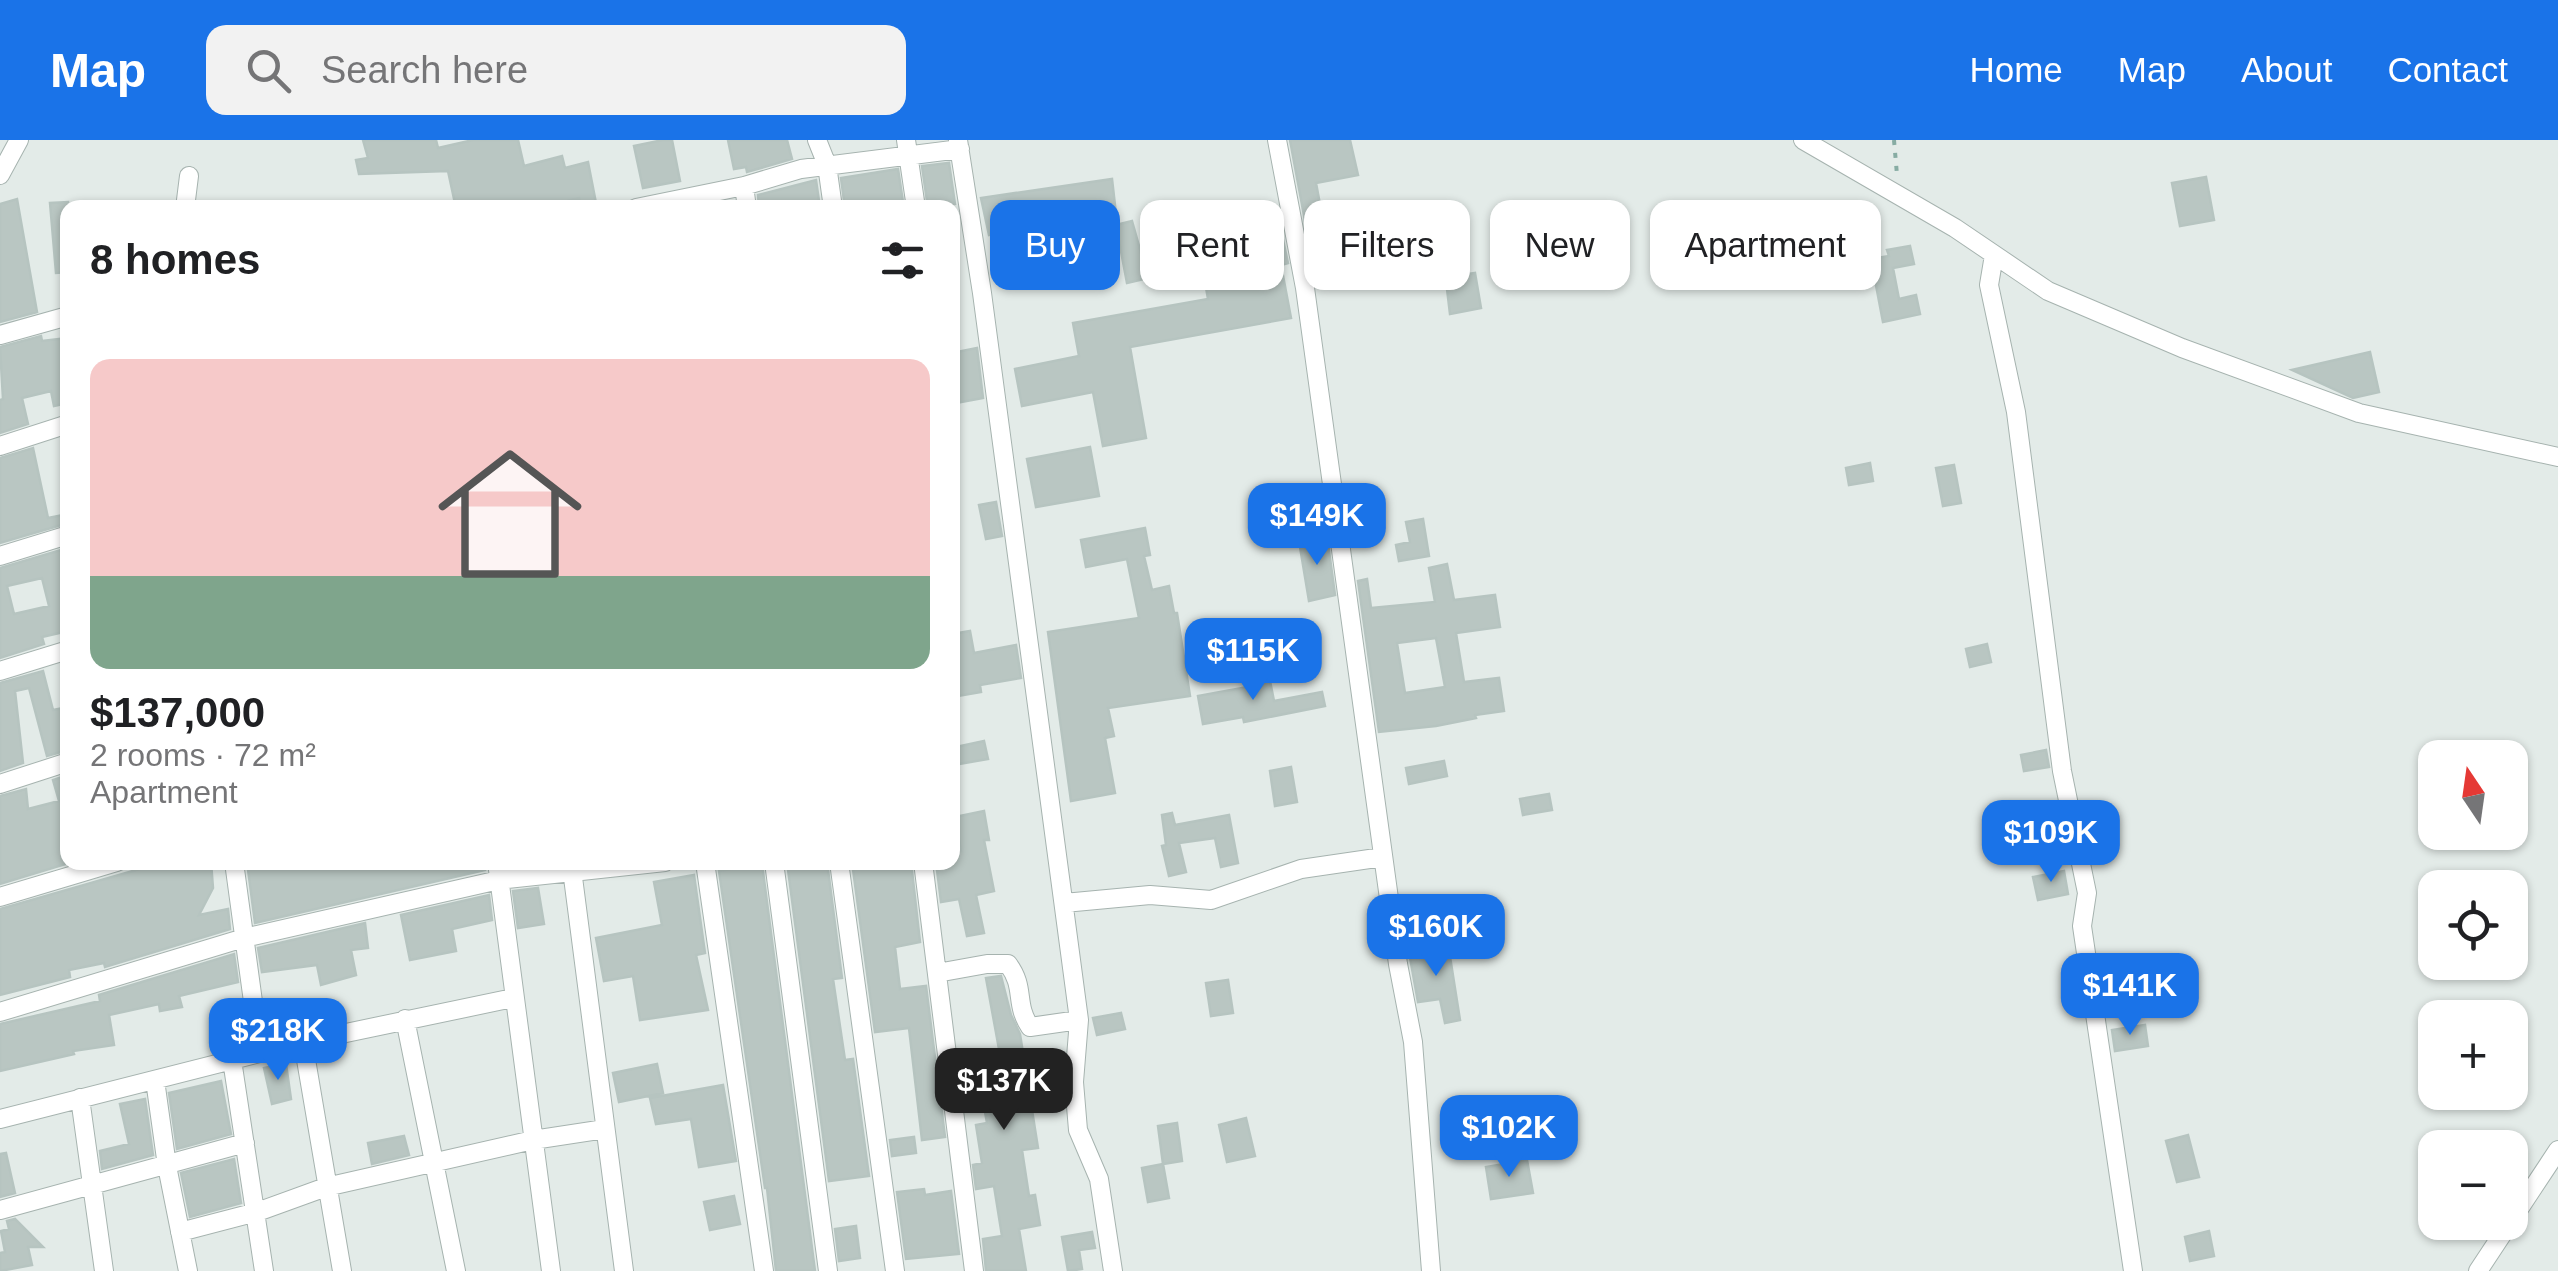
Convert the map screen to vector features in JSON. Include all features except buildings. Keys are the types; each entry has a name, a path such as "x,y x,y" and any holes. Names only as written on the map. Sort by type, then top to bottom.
{"street":[{"path":"1,171 19,140"},
{"path":"817,140 827,165 832,200"},
{"path":"1277,140 1305,288 1383,857 1413,1042 1431,1271"},
{"path":"1807,141 2048,291 2182,348 2359,414 2558,458"},
{"path":"694,200 801,169 908,148 959,144 1064,903 1078,1020 1074,1082 1078,1130 1099,1178 1113,1271"},
{"path":"908,148 915,200"},
{"path":"186,200 189,176"},
{"path":"744,186 746,200"},
{"path":"1994,255 1989,285 2016,412 2060,753 2087,893 2082,926 2132,1271"},
{"path":"0,335 60,318"},
{"path":"0,446 60,427"},
{"path":"0,556 60,538"},
{"path":"0,671 60,652"},
{"path":"0,784 60,765"},
{"path":"1064,903 1150,895 1211,900 1301,869 1383,857"},
{"path":"0,897 90,870"},
{"path":"235,870 260,1053"},
{"path":"572,870 624,1271"},
{"path":"707,870 764,1271"},
{"path":"775,870 828,1271"},
{"path":"840,870 895,1271"},
{"path":"924,870 974,1271"},
{"path":"0,1012 244,938 498,871 552,1271"},
{"path":"937,973 1008,964 1019,979 1021,1013 1030,1026 1078,1020"},
{"path":"0,1119 303,1042 513,998"},
{"path":"405,1019 456,1271"},
{"path":"303,1042 342,1271"},
{"path":"232,1060 264,1271"},
{"path":"155,1080 188,1271"},
{"path":"80,1098 104,1271"},
{"path":"180,1232 257,1212 326,1188 533,1140 604,1129"},
{"path":"0,1210 245,1143"},
{"path":"2478,1271 2558,1150"}],"path":[{"path":"1894,140 1899,195"}]}
